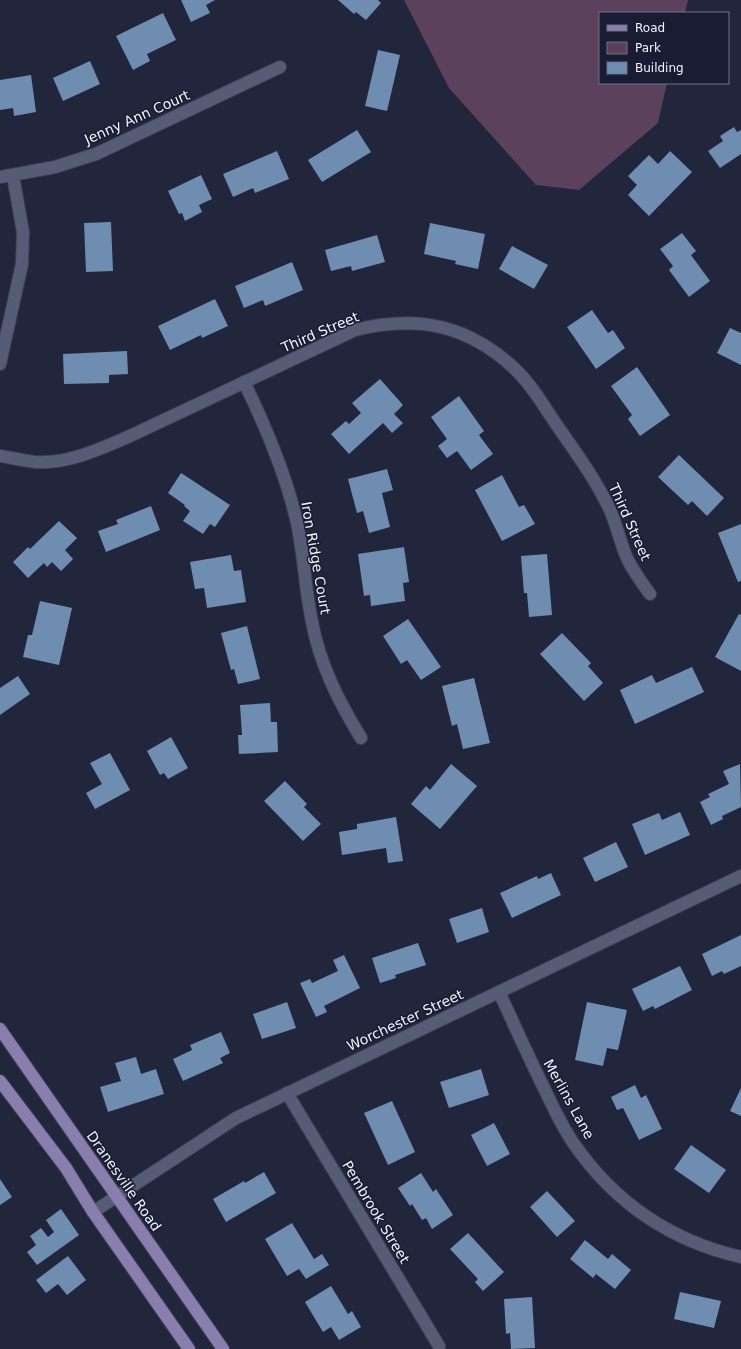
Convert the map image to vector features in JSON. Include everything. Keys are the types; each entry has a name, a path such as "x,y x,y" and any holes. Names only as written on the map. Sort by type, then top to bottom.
{"main road":[{"name":"Dranesville Road","path":"0,1030 223,1349"},
{"path":"0,1081 66,1168 93,1212 189,1349"}],"street":[{"name":"Jenny Ann Court","path":"0,177 13,176 55,167 96,154 280,67"},
{"path":"0,364 22,264 23,232 13,176"},
{"name":"Third Street","path":"0,456 37,462 59,461 96,451 355,330 381,323 410,322 439,326 467,335 493,350 516,370 595,480 610,511 627,558 650,594"},
{"name":"Iron Ridge Court","path":"244,382 262,419 282,471 297,524 312,623 326,673 339,702 361,738"},
{"name":"Worchester Street","path":"93,1212 236,1118 741,876"},
{"name":"Merlins Lane","path":"499,992 557,1116 574,1144 598,1175 639,1212 673,1234 719,1252 741,1256"},
{"name":"Pembrook Street","path":"287,1093 439,1346"}],"green space":[{"path":"404,0 688,0 685,12 599,12 599,84 667,84 658,123 579,190 536,185 449,88"}],"building":[{"path":"181,0 215,0 206,5 210,13 191,22"},
{"path":"338,0 378,0 381,3 366,20 356,12 354,14"},
{"path":"163,13 176,40 147,54 150,61 133,70 116,36"},
{"path":"378,50 400,55 387,111 365,106"},
{"path":"90,61 100,84 63,101 53,78"},
{"path":"31,75 36,112 14,116 13,108 0,110 0,80"},
{"path":"734,127 737,132 741,130 741,154 720,168 708,151 723,141 720,136"},
{"path":"357,130 371,152 322,182 308,160"},
{"path":"277,151 289,179 255,193 253,188 233,197 223,174"},
{"path":"670,151 692,172 649,216 628,195 637,185 628,176 649,155 658,164"},
{"path":"201,175 212,199 199,205 202,212 185,221 182,213 179,214 168,191"},
{"path":"111,222 113,271 86,272 84,223"},
{"path":"430,223 485,234 478,269 455,264 456,261 424,254"},
{"path":"682,233 696,251 691,255 710,281 689,297 669,270 673,266 660,249"},
{"path":"377,235 385,262 352,271 351,266 331,271 325,250"},
{"path":"512,246 548,265 534,289 499,269"},
{"path":"292,262 303,290 265,306 263,300 244,308 235,286"},
{"path":"215,299 228,326 202,338 201,335 170,350 158,326"},
{"path":"592,310 608,333 613,330 625,348 596,369 567,327"},
{"path":"730,328 741,333 741,365 717,353"},
{"path":"127,351 128,374 109,375 109,383 64,384 63,354"},
{"path":"637,367 670,415 640,436 628,419 632,415 611,386"},
{"path":"380,379 403,405 394,414 403,423 392,433 383,423 349,454 331,434 346,421 349,424 361,413 352,403"},
{"path":"459,396 484,431 479,435 493,454 471,470 457,451 447,458 438,446 447,439 431,417"},
{"path":"679,455 724,498 707,516 692,501 688,505 658,477"},
{"path":"387,469 393,490 382,493 390,527 369,533 363,511 357,513 348,479"},
{"path":"181,473 230,505 215,527 210,524 203,534 183,521 190,511 184,506 185,505 168,493"},
{"path":"502,475 519,507 524,505 535,524 502,541 475,490"},
{"path":"151,506 160,530 106,552 98,531 118,524 116,520"},
{"path":"59,521 77,538 65,550 73,559 61,571 52,562 47,567 44,563 28,578 13,562 28,547 30,549"},
{"path":"741,524 741,581 738,582 718,533"},
{"path":"404,547 409,582 403,583 405,601 371,606 370,595 364,596 358,554"},
{"path":"547,554 552,615 529,617 527,593 524,593 521,556"},
{"path":"231,555 234,571 241,570 246,602 207,608 204,588 195,589 190,562"},
{"path":"40,601 72,608 59,665 23,657 28,635 32,635"},
{"path":"739,614 741,615 741,671 715,657"},
{"path":"408,619 441,667 421,680 407,660 401,664 383,636"},
{"path":"247,626 260,679 238,684 234,669 231,670 221,633"},
{"path":"562,633 591,663 588,666 603,683 584,701 540,654"},
{"path":"692,667 704,692 635,724 620,690 652,675 656,683"},
{"path":"18,676 30,694 0,715 0,688"},
{"path":"474,678 490,743 463,749 457,724 452,726 442,686"},
{"path":"270,703 271,722 277,722 278,752 239,754 238,735 242,735 240,705"},
{"path":"171,737 188,768 168,779 164,773 160,775 147,751"},
{"path":"110,753 130,790 95,809 86,793 102,784 90,763"},
{"path":"451,764 477,786 440,829 411,804 426,786 430,790"},
{"path":"740,764 741,807 722,816 723,819 711,825 700,802 710,797 708,794 729,784 723,771"},
{"path":"285,781 307,804 304,807 321,824 303,841 264,801"},
{"path":"680,812 690,835 645,855 632,824 659,813 662,820"},
{"path":"396,817 403,861 388,863 386,848 342,855 339,832 357,829 357,824"},
{"path":"616,842 628,867 595,882 583,858"},
{"path":"551,873 561,895 512,918 500,893 537,876 538,879"},
{"path":"482,908 489,932 457,943 449,919"},
{"path":"741,935 741,966 724,974 722,971 712,976 702,954"},
{"path":"418,943 426,965 395,975 396,978 380,983 372,958"},
{"path":"344,955 360,988 324,1006 327,1012 316,1017 300,983 310,979 312,983 338,971 333,960"},
{"path":"680,966 692,990 655,1009 653,1006 643,1011 632,989"},
{"path":"287,1002 296,1028 262,1039 253,1014"},
{"path":"587,1002 627,1010 618,1050 607,1048 603,1066 575,1060"},
{"path":"221,1032 230,1053 220,1058 223,1063 183,1081 173,1059 192,1050 190,1045"},
{"path":"136,1057 141,1074 156,1069 164,1094 108,1112 100,1087 121,1081 115,1063"},
{"path":"481,1069 489,1095 449,1108 440,1082"},
{"path":"635,1085 641,1098 646,1095 662,1129 639,1140 623,1108 617,1110 611,1097"},
{"path":"741,1088 741,1116 730,1111"},
{"path":"392,1101 415,1152 388,1165 364,1113"},
{"path":"494,1123 510,1154 487,1166 471,1135"},
{"path":"691,1145 726,1170 709,1193 674,1169"},
{"path":"264,1172 276,1193 226,1222 213,1199 244,1181 245,1183"},
{"path":"421,1173 433,1192 436,1189 453,1215 432,1229 426,1218 422,1220 412,1204 410,1206 398,1188"},
{"path":"0,1179 12,1197 0,1205"},
{"path":"547,1191 575,1221 557,1237 530,1207"},
{"path":"61,1209 79,1235 37,1265 27,1252 36,1245 30,1236 41,1228 48,1237 54,1232 46,1220"},
{"path":"292,1223 314,1259 322,1254 329,1265 306,1279 299,1269 287,1276 265,1239"},
{"path":"468,1233 504,1272 483,1291 475,1282 478,1279 450,1249"},
{"path":"585,1240 608,1259 612,1254 631,1270 615,1289 596,1274 593,1278 570,1259"},
{"path":"68,1256 86,1280 67,1295 58,1284 46,1293 36,1280"},
{"path":"331,1286 348,1314 352,1311 361,1327 339,1340 331,1327 323,1332 305,1302"},
{"path":"680,1292 721,1301 714,1328 674,1319"},
{"path":"532,1297 535,1348 511,1349 510,1333 506,1334 504,1299"}]}
